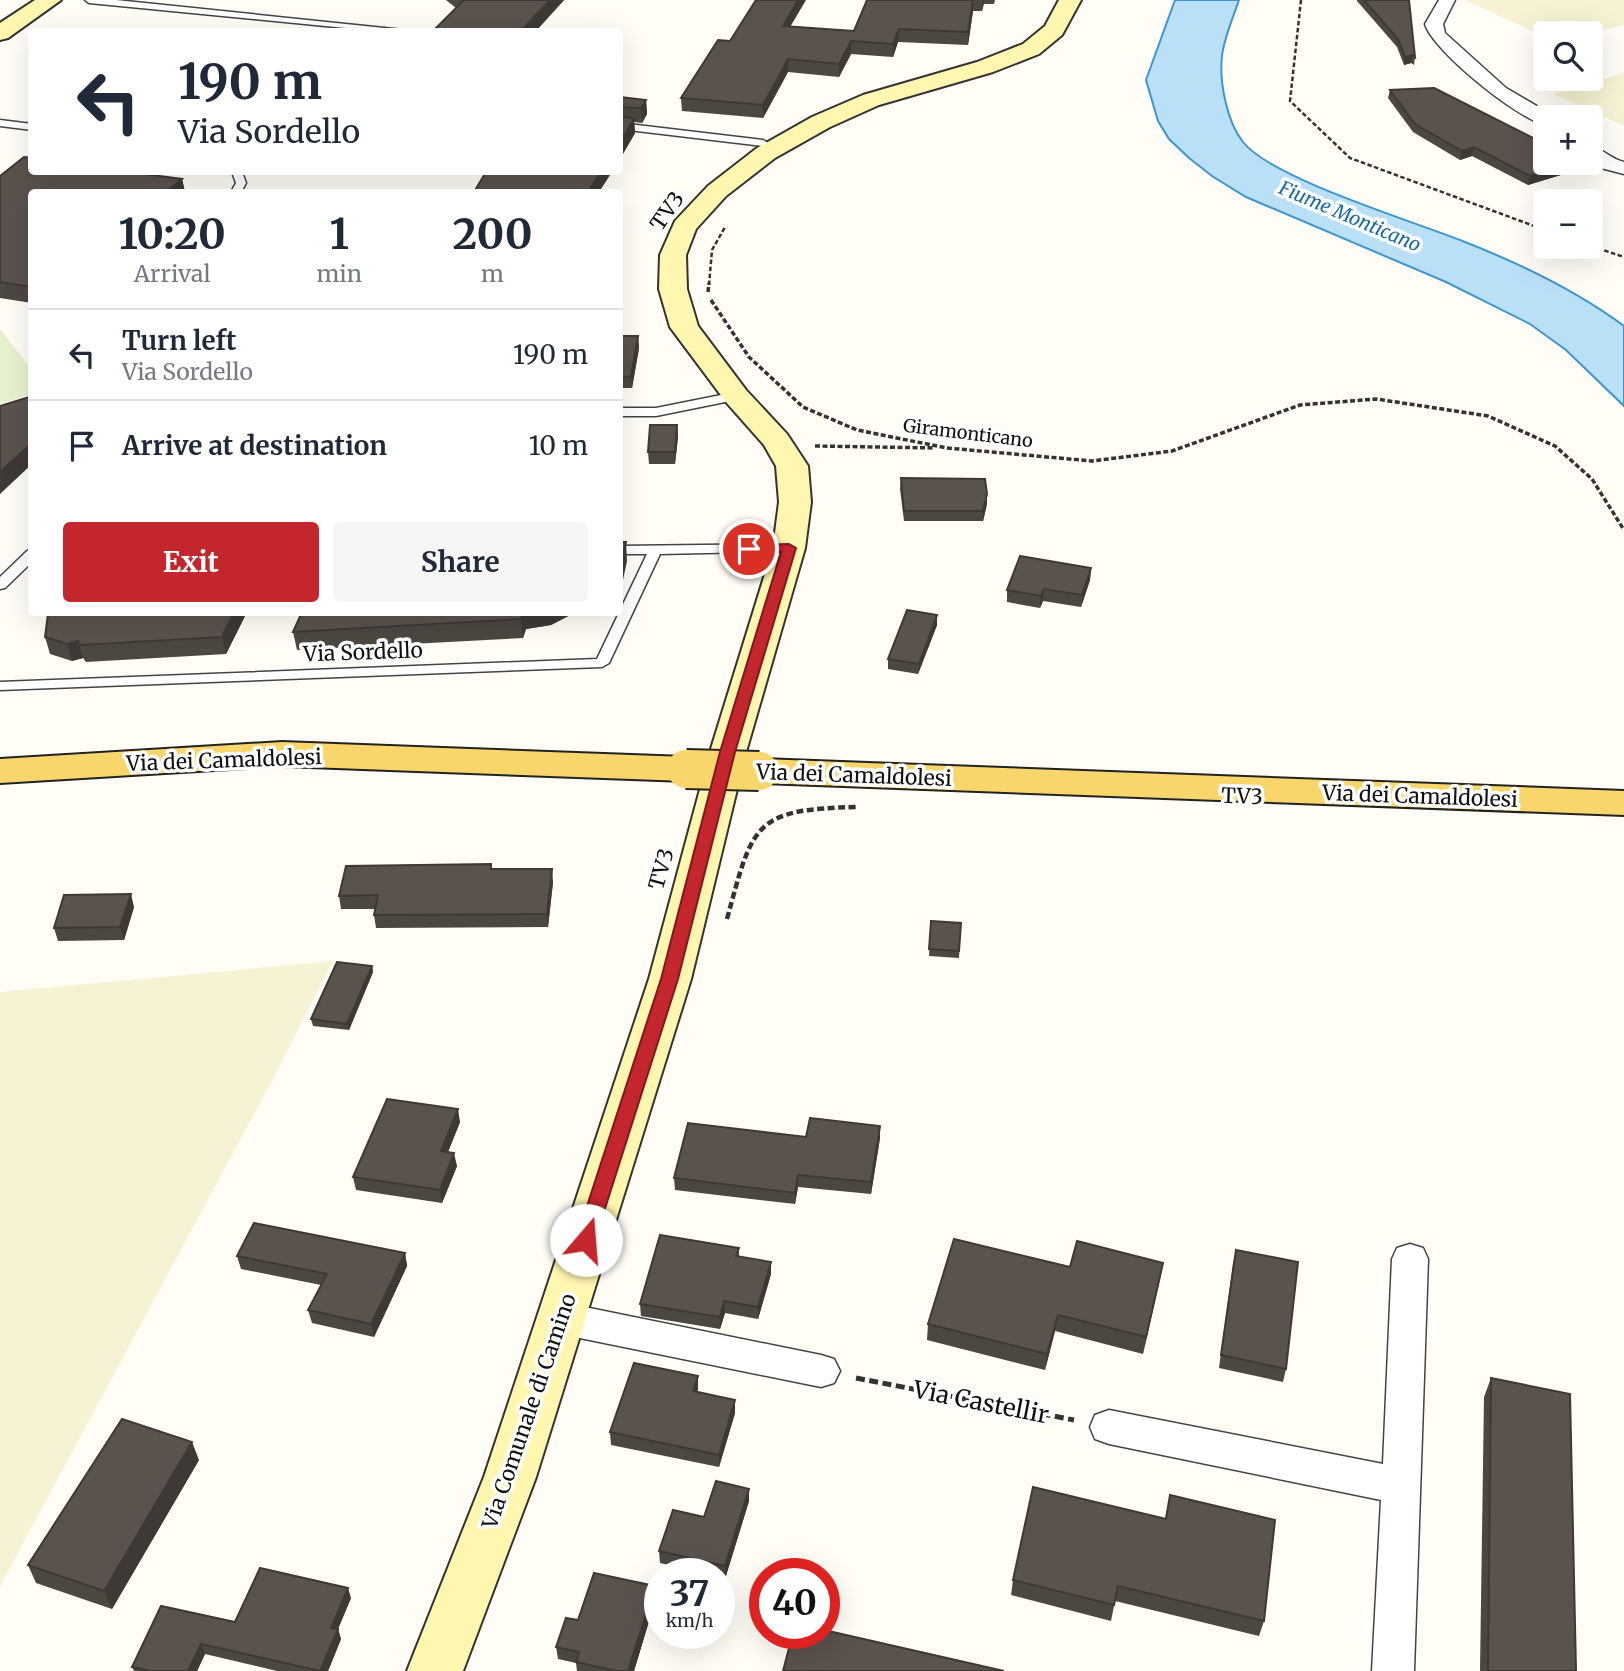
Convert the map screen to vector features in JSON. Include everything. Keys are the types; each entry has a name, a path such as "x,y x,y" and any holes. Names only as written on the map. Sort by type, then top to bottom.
{"main road":[{"name":"Via dei Camaldolesi","path":"0,771 282,754 1624,803"}],"street":[{"path":"0,33 50,0"},
{"name":"Via Comunale di Camino","path":"435,1671 510,1477 670,979 727,752 789,548 795,502 792,466 776,440 736,396 684,327 673,289 673,255 684,227 717,191 766,153 821,122 871,100 985,67 1031,50 1054,30 1070,0"},
{"path":"1447,0 1434,24 1437,35 1500,92 1533,112"},
{"path":"1603,162 1624,168"},
{"path":"1393,1671 1410,1259"},
{"path":"561,1318 821,1371"},
{"path":"1109,1427 1402,1486"}],"lane":[{"path":"89,0 378,28"},
{"path":"0,123 28,126"},
{"path":"623,126 764,144"},
{"path":"623,412 656,412 736,396"},
{"path":"623,550 789,548"},
{"name":"Via Sordello","path":"0,686 602,663 655,550"},
{"path":"0,585 28,558"}],"path":[{"path":"1301,0 1290,100 1350,158 1533,226"},
{"name":"Giramonticano","path":"728,222 712,250 708,296 749,357 803,407 857,430 947,448 1092,461 1172,451 1300,405 1376,399 1488,416 1555,446 1592,478 1624,530"},
{"path":"1603,250 1624,257"},
{"path":"776,440 810,446 874,449 947,448"},
{"path":"727,919 755,835 776,820 809,808 863,807"},
{"name":"Via Castellir","path":"821,1371 1109,1427"}],"shaded area":[{"path":"1465,0 1624,0 1624,25 1603,30 1603,21 1533,21 1533,31"},
{"path":"1624,73 1624,126 1603,117 1603,105 1577,105 1553,94 1563,91 1603,91 1603,79"},
{"path":"333,961 275,1075 0,1586 0,992"}],"green space":[{"path":"0,329 28,365 28,395 0,404"}],"water":[{"name":"Fiume Monticano","path":"1175,0 1239,0 1225,42 1221,66 1229,113 1243,142 1259,156 1313,185 1507,259 1567,289 1624,326 1624,406 1566,350 1530,324 1446,282 1246,197 1189,158 1169,139 1158,121 1146,80"}],"building":[{"path":"464,0 550,0 524,28 436,28"},
{"path":"756,0 798,0 783,26 854,31 867,0 973,0 968,32 899,29 893,44 851,41 839,64 788,59 763,105 681,98 718,40 730,41"},
{"path":"1364,0 1409,0 1415,57 1405,57 1398,39"},
{"path":"1434,88 1533,138 1533,175 1530,176 1474,147 1462,151 1415,124 1390,90"},
{"path":"623,97 646,100 641,108 623,107"},
{"path":"623,117 634,119 623,137"},
{"path":"24,157 28,158 28,175 152,175 182,179 170,189 28,189 28,286 0,282 0,176"},
{"path":"484,175 599,175 590,189 476,189"},
{"path":"623,336 638,336 631,377 623,376"},
{"path":"28,397 28,447 0,472 0,406"},
{"path":"650,425 677,425 675,452 648,452"},
{"path":"901,478 985,479 987,494 983,511 904,511"},
{"path":"1020,556 1091,568 1082,595 1044,589 1041,596 1007,590"},
{"path":"907,610 937,615 919,664 888,659"},
{"path":"48,616 232,616 222,637 81,645 78,641 67,644 45,637"},
{"path":"300,616 522,616 521,619 293,632"},
{"path":"491,864 491,869 552,869 547,914 374,915 378,895 339,896 346,866"},
{"path":"131,894 120,927 54,928 64,895"},
{"path":"931,921 961,923 959,951 929,949"},
{"path":"337,962 372,966 347,1024 311,1019"},
{"path":"387,1099 458,1109 441,1151 454,1153 440,1190 353,1177"},
{"path":"810,1118 880,1126 871,1182 798,1175 795,1193 674,1178 688,1123 806,1137"},
{"path":"254,1223 405,1253 371,1324 308,1310 327,1274 237,1256"},
{"path":"660,1235 739,1248 736,1256 771,1262 758,1307 724,1301 720,1317 640,1304"},
{"path":"954,1239 1070,1267 1077,1241 1163,1263 1146,1337 1058,1315 1047,1354 928,1324"},
{"path":"1236,1250 1298,1262 1286,1369 1221,1355"},
{"path":"634,1363 698,1376 693,1391 735,1400 719,1455 610,1432"},
{"path":"1491,1378 1570,1394 1576,1671 1488,1671"},
{"path":"122,1419 192,1442 104,1591 28,1565"},
{"path":"716,1481 749,1489 727,1558 690,1558 659,1551 673,1510 704,1517"},
{"path":"1033,1487 1166,1519 1170,1495 1275,1520 1264,1621 1118,1586 1114,1605 1013,1580"},
{"path":"260,1568 348,1588 331,1628 338,1629 320,1671 201,1644 188,1671 151,1671 132,1667 161,1606 235,1622"},
{"path":"594,1573 644,1584 644,1621 628,1671 576,1662 579,1652 556,1647 566,1618 578,1620"},
{"path":"840,1634 1004,1671 783,1671 789,1649 840,1649"}],"route":[{"path":"586,1240 670,979 727,752 789,548 749,549"}]}
